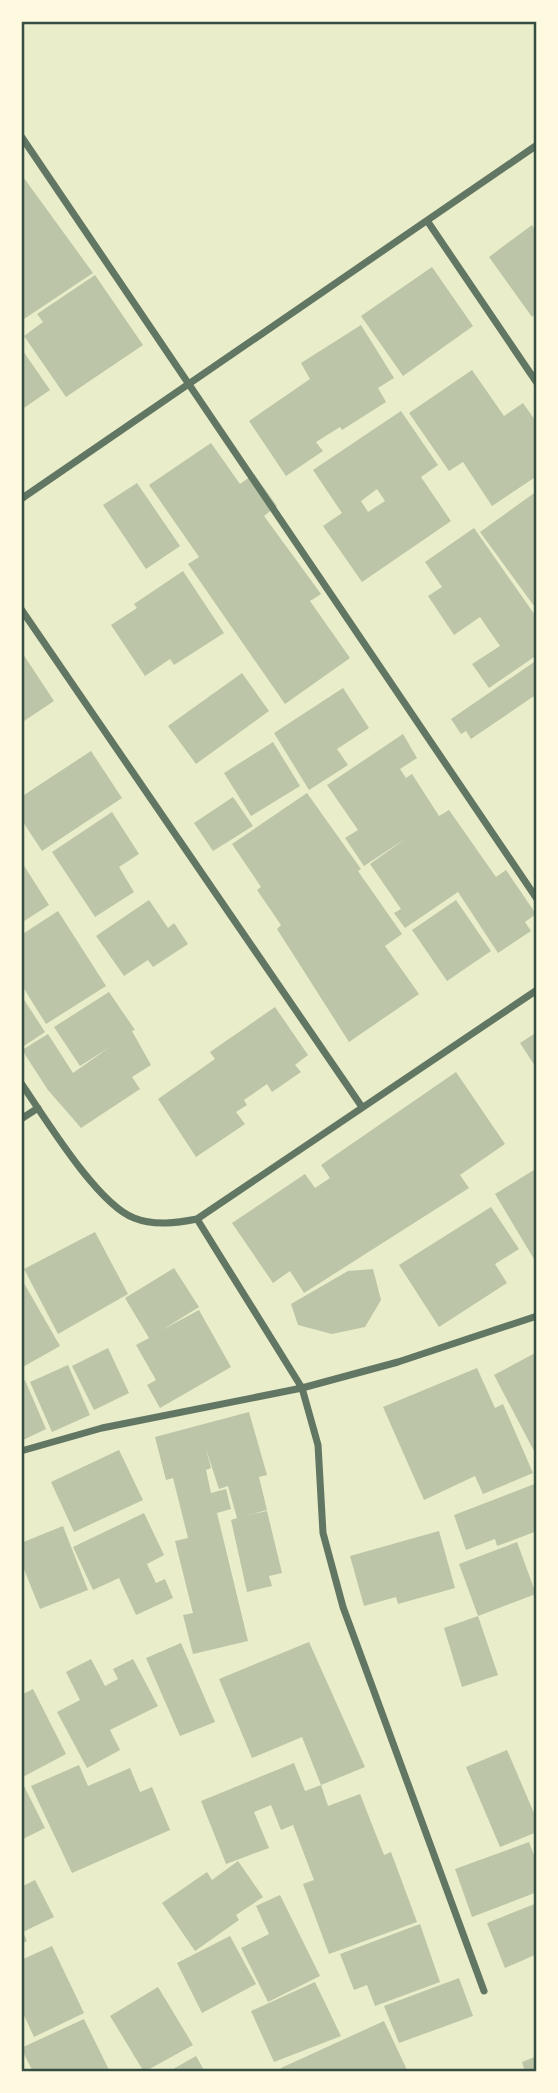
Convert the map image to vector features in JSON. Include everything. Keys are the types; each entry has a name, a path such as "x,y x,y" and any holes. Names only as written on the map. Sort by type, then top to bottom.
{"street":[{"path":"21,135 537,899"},
{"path":"21,499 537,145"},
{"path":"428,222 537,383"},
{"path":"21,609 362,1107"},
{"path":"21,1083 103,1198 133,1218 169,1224 197,1219 537,990"},
{"path":"21,1119 38,1108"},
{"path":"197,1219 302,1388 318,1445 323,1533 343,1607 484,1991"},
{"path":"21,1451 102,1428 302,1388 398,1362 537,1316"}],"building":[{"path":"21,174 93,273 21,321"},
{"path":"532,225 537,233 537,313 532,317 489,257"},
{"path":"432,267 473,326 403,376 361,316"},
{"path":"95,275 143,345 66,397 24,336 43,322 37,314"},
{"path":"361,325 394,378 378,388 386,402 342,430 340,427 316,442 323,451 286,476 249,421 310,379 301,363"},
{"path":"21,348 50,390 21,410"},
{"path":"472,370 504,416 523,403 537,423 537,476 492,506 463,462 449,471 409,413"},
{"path":"401,411 438,465 421,477 451,521 362,582 323,526 342,513 313,470","holes":["377,489 385,501 368,512 361,501"]},
{"path":"211,443 240,484 254,474 277,506 264,516 321,594 310,601 350,658 285,704 188,564 199,557 149,485"},
{"path":"137,483 180,546 146,569 103,505"},
{"path":"537,491 537,610 480,532"},
{"path":"474,528 537,618 537,655 489,688 472,664 500,646 480,617 454,635 428,596 442,587 425,562"},
{"path":"183,571 224,633 174,665 170,659 145,676 111,625 137,608 134,604"},
{"path":"23,654 54,701 21,723 21,656"},
{"path":"537,660 537,694 471,739 466,731 461,734 451,719"},
{"path":"242,673 269,711 196,764 168,726"},
{"path":"343,688 369,728 337,749 348,765 309,790 274,733"},
{"path":"403,734 417,758 400,769 406,778 412,774 439,816 449,810 496,877 506,870 536,914 525,922 531,931 498,953 458,892 405,928 394,913 401,909 370,864 408,837 364,866 345,838 358,830 327,785"},
{"path":"273,742 300,786 251,816 224,773"},
{"path":"91,751 122,798 42,851 21,819 21,797"},
{"path":"307,793 361,869 358,871 402,934 385,946 419,994 349,1042 277,929 281,925 257,890 261,887 232,844"},
{"path":"233,797 253,826 213,851 194,823"},
{"path":"112,812 139,854 119,867 134,892 95,917 52,852"},
{"path":"21,861 49,905 21,923"},
{"path":"149,900 168,928 174,923 188,944 153,967 148,960 124,976 96,936"},
{"path":"456,900 491,951 447,981 412,930"},
{"path":"58,911 106,986 46,1024 21,984 21,935"},
{"path":"109,992 135,1030 132,1031 151,1065 132,1077 140,1089 81,1128 48,1090 22,1050 48,1034 73,1073 110,1047 80,1066 54,1027"},
{"path":"21,995 45,1032 21,1048"},
{"path":"275,1007 308,1055 295,1065 301,1072 272,1092 267,1084 244,1100 247,1105 236,1112 245,1124 196,1157 158,1099 215,1059 210,1052"},
{"path":"537,1032 537,1069 520,1043"},
{"path":"456,1072 505,1144 460,1175 469,1188 304,1293 290,1271 273,1283 232,1223 305,1174 315,1188 330,1178 321,1165"},
{"path":"537,1168 537,1264 495,1194"},
{"path":"491,1207 519,1249 495,1264 507,1283 439,1327 399,1265"},
{"path":"95,1232 128,1294 58,1334 24,1269"},
{"path":"174,1268 199,1307 162,1330 199,1310 231,1367 160,1408 147,1385 156,1380 136,1345 149,1338 125,1298"},
{"path":"373,1269 381,1300 365,1327 332,1334 298,1325 291,1304 348,1271"},
{"path":"21,1278 60,1346 21,1368"},
{"path":"108,1348 129,1393 94,1410 72,1366"},
{"path":"537,1352 537,1449 534,1451 494,1375"},
{"path":"68,1365 90,1415 52,1432 30,1382"},
{"path":"477,1368 495,1408 503,1404 533,1473 483,1494 475,1476 424,1500 383,1407"},
{"path":"25,1380 46,1429 21,1441 21,1382"},
{"path":"249,1412 267,1475 259,1477 267,1510 248,1515 267,1511 282,1573 269,1576 272,1586 247,1592 231,1520 237,1518 228,1486 219,1489 206,1449 211,1468 206,1470 211,1493 226,1489 231,1509 217,1513 248,1641 193,1654 183,1615 193,1613 175,1541 188,1538 173,1478 166,1480 155,1437"},
{"path":"119,1450 143,1500 74,1532 51,1482"},
{"path":"537,1483 537,1531 497,1546 495,1539 466,1550 454,1515"},
{"path":"144,1513 164,1555 147,1564 156,1583 165,1579 173,1598 136,1615 119,1578 93,1590 73,1547"},
{"path":"63,1526 88,1590 40,1609 21,1562 21,1543"},
{"path":"439,1531 455,1588 398,1604 396,1597 364,1606 350,1556"},
{"path":"517,1542 536,1594 478,1616 459,1564"},
{"path":"478,1616 498,1675 462,1687 444,1628"},
{"path":"309,1642 365,1767 321,1785 302,1737 252,1758 219,1679"},
{"path":"181,1643 215,1722 180,1736 146,1658"},
{"path":"91,1659 105,1686 118,1679 113,1669 133,1659 158,1706 110,1730 120,1750 87,1768 57,1712 80,1700 66,1672"},
{"path":"33,1689 66,1754 21,1778 21,1695"},
{"path":"507,1750 537,1820 537,1832 500,1847 466,1767"},
{"path":"294,1763 305,1791 321,1785 328,1806 360,1794 384,1855 391,1852 417,1922 329,1954 303,1884 314,1880 293,1825 281,1830 271,1805 254,1812 269,1848 226,1864 201,1801"},
{"path":"79,1765 88,1786 130,1768 140,1792 152,1787 170,1830 72,1873 31,1786"},
{"path":"24,1786 45,1828 21,1840 21,1788"},
{"path":"529,1842 537,1863 537,1892 472,1917 455,1869"},
{"path":"238,1861 263,1897 236,1915 239,1920 195,1951 162,1903 207,1872 212,1880"},
{"path":"35,1880 54,1917 23,1932 27,1941 21,1944 21,1887"},
{"path":"280,1895 320,1976 268,2002 241,1948 269,1934 256,1906"},
{"path":"537,1903 537,1954 505,1968 487,1923"},
{"path":"420,1924 440,1982 375,2006 367,1985 354,1990 340,1954"},
{"path":"230,1936 256,1984 202,2013 177,1963"},
{"path":"52,1946 84,2013 34,2037 21,2009 21,1960"},
{"path":"459,1978 473,2016 399,2043 384,2006"},
{"path":"315,1982 341,2036 274,2062 251,2011"},
{"path":"158,1987 193,2045 144,2072 110,2016"},
{"path":"84,2019 110,2072 33,2072 21,2048"},
{"path":"384,2021 408,2072 283,2072 281,2068"},
{"path":"196,2056 205,2072 168,2072"},
{"path":"537,2056 537,2072 525,2072 522,2062"}]}
